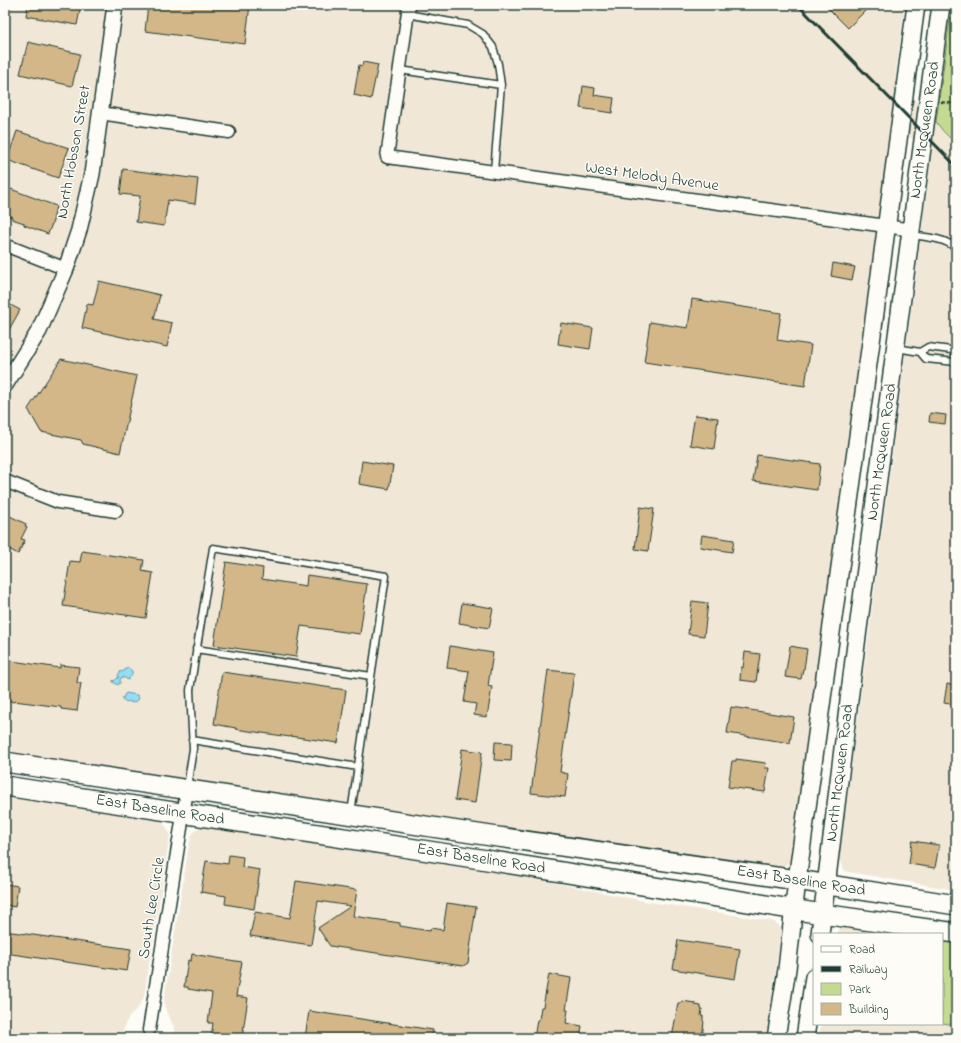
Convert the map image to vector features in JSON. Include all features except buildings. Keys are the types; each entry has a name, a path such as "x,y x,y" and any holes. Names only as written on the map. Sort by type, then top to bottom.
{"main road":[{"name":"North McQueen Road","path":"776,1038 916,5"},
{"name":"North McQueen Road","path":"820,933 861,606 941,5"},
{"path":"835,603 861,606"},
{"name":"East Baseline Road","path":"5,762 491,836 796,885 824,899 956,933"},
{"name":"East Baseline Road","path":"5,786 794,909 824,899 956,905"},
{"path":"487,860 491,836"},
{"path":"805,1038 813,984"}],"street":[{"name":"North Hobson Street","path":"5,385 39,331 66,269 79,230 92,174 115,5"},
{"path":"400,70 408,10"},
{"name":"West Melody Avenue","path":"400,70 387,156 886,226 911,233"},
{"path":"100,113 228,132"},
{"path":"5,245 66,269"},
{"path":"5,481 58,502 116,511"},
{"name":"South Lee Circle","path":"149,1030 187,790"}],"lane":[{"path":"408,10 468,25 483,34 493,47 498,64 501,85 494,171"},
{"path":"400,70 501,85"},
{"path":"911,233 950,243 956,248"},
{"path":"920,352 928,347 951,350 956,353"},
{"path":"895,348 920,352 926,359 956,362"},
{"path":"187,790 192,749 190,690 213,548 386,576 351,815"},
{"path":"196,648 372,676"},
{"path":"192,740 358,767"}],"shaded area":[{"path":"5,5 905,5 895,79 956,144 956,890 848,872 844,870 839,860 931,158 891,118 793,853 790,862 778,868 490,826 5,752"},
{"path":"5,796 161,821 170,834 144,997 138,1008 129,1017 125,1024 123,1033 124,1038 5,1038"},
{"path":"201,826 531,878 644,901 772,921 779,925 781,933 765,1038 175,1038 174,1027 166,1011 164,1000 189,845 194,832"},
{"path":"847,927 890,933 836,933 841,928"},
{"path":"943,941 956,943 956,1038 819,1038 821,1025 943,1025"}],"green space":[{"path":"952,5 956,5 956,144 936,122"},
{"path":"943,941 956,943 956,1025 943,1023"}],"water":[{"path":"127,667 132,671 132,675 128,680 123,677 121,678 118,685 113,682 113,680 114,681 119,677 118,675 121,671 123,672"},
{"path":"126,693 137,695 139,698 132,703 130,701 127,702 122,698"}],"railway":[{"path":"798,5 956,166"}]}
